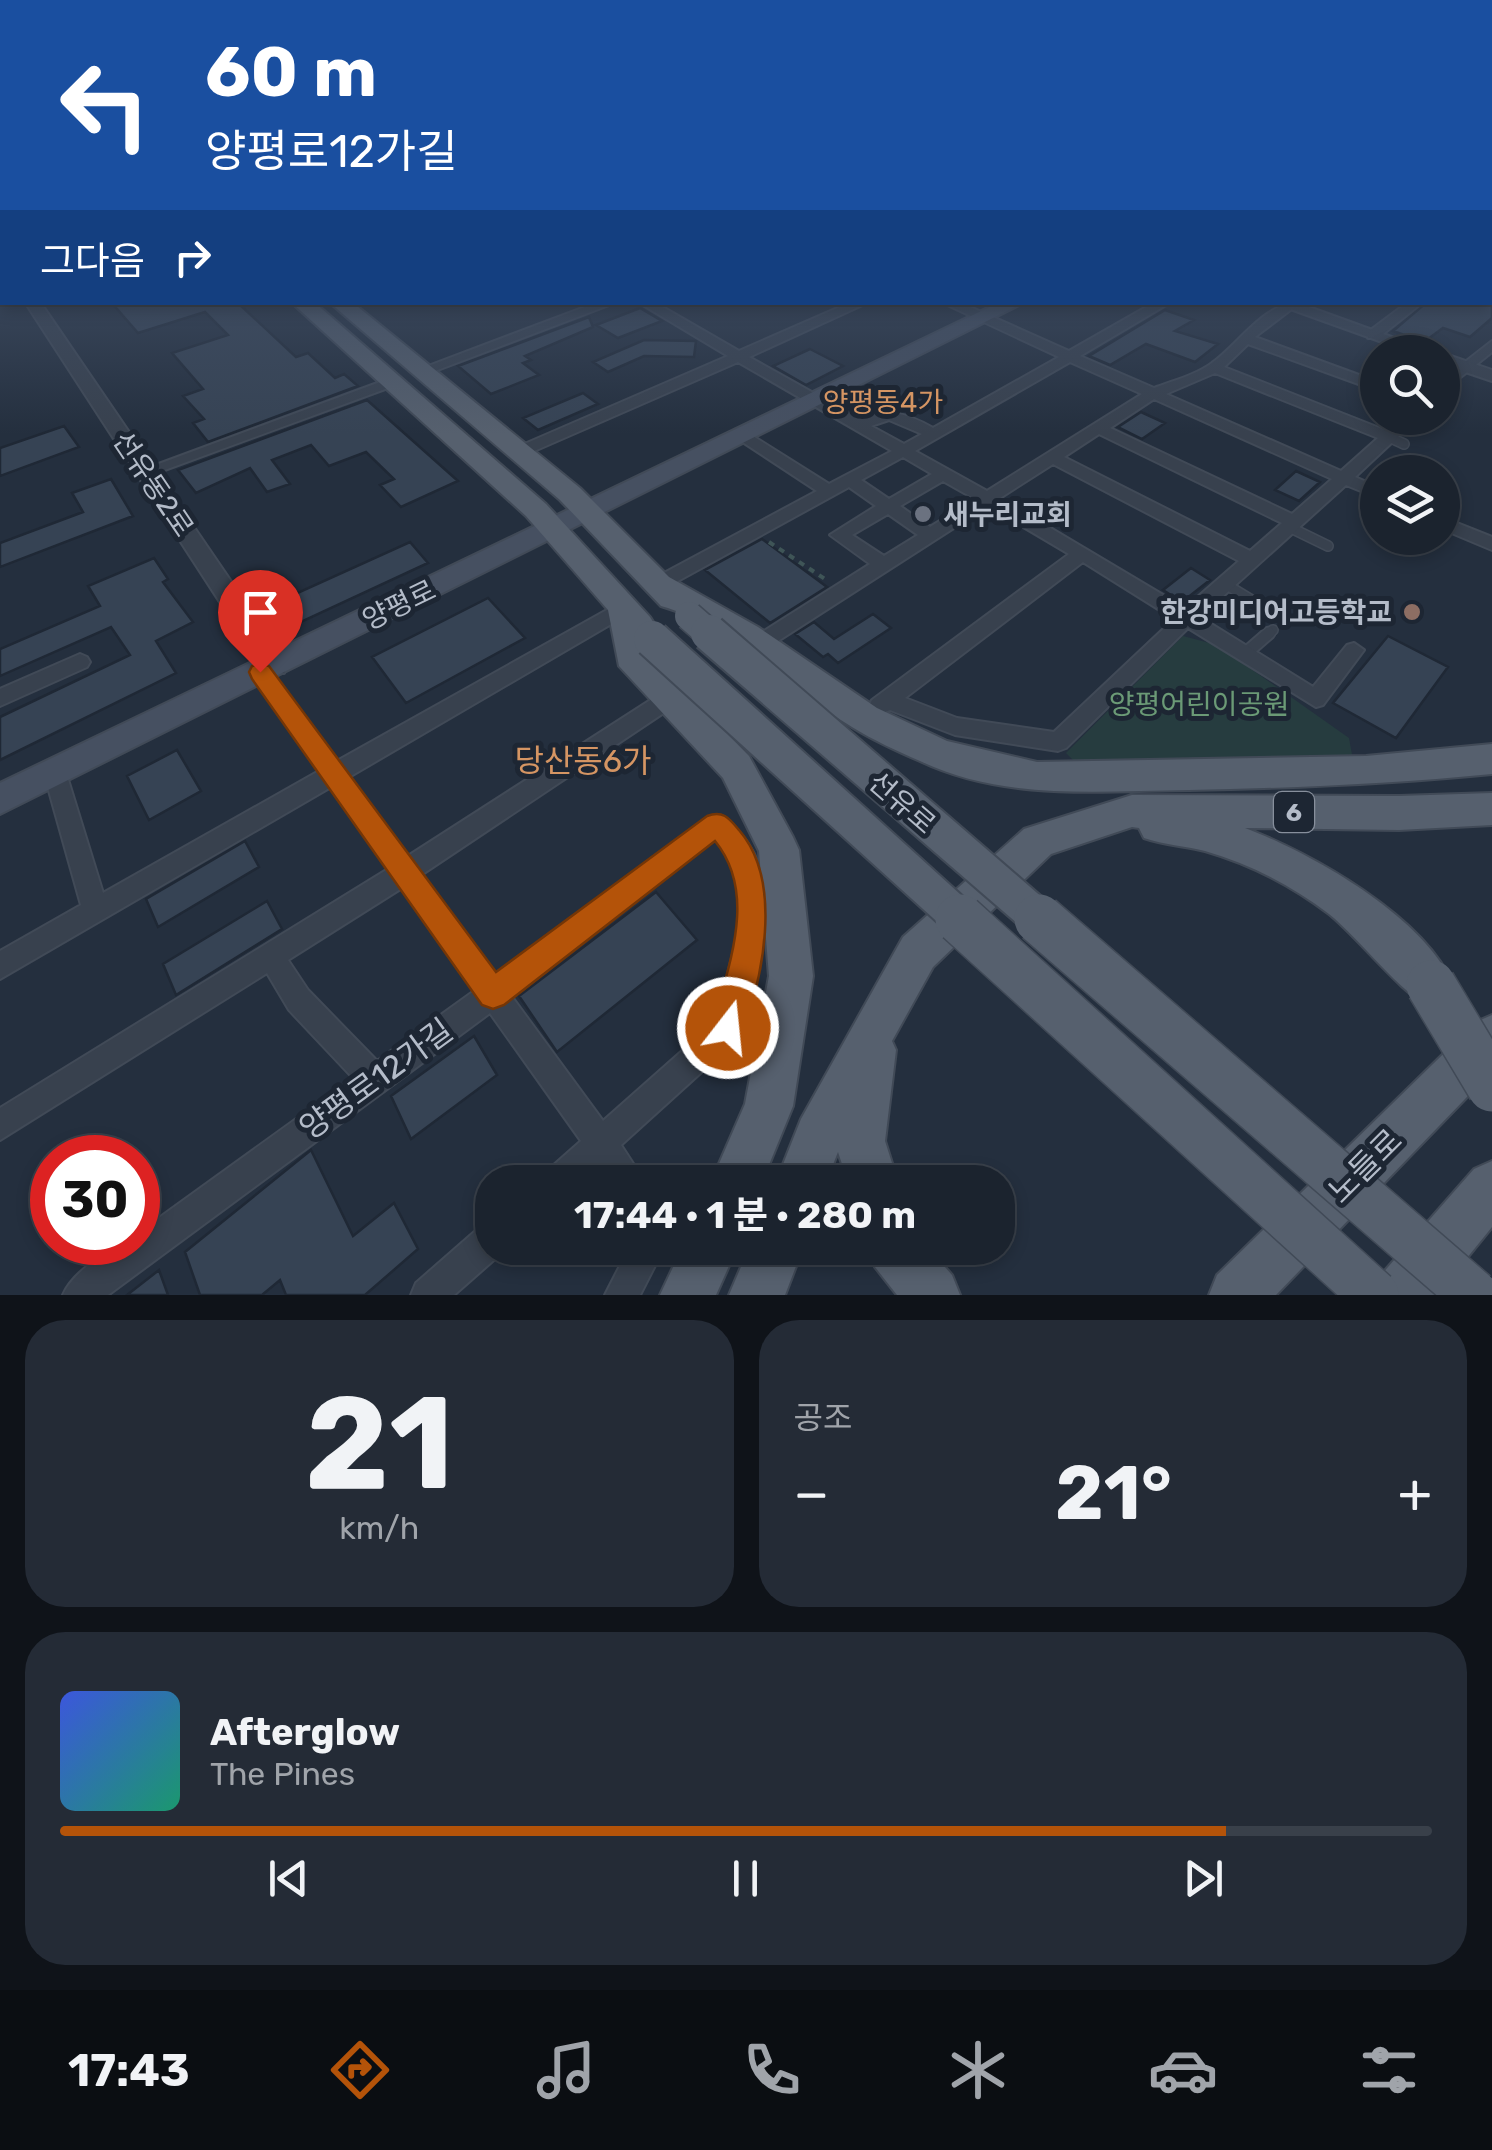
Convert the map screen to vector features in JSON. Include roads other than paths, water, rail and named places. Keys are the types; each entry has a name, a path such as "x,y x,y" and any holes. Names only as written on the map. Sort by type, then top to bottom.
{"main road":[{"name":"선유로","path":"313,313 536,510 638,624 1374,1295"},
{"name":"선유로","path":"353,313 588,512 689,616 1474,1295"},
{"name":"양평로","path":"0,799 992,313"},
{"path":"658,584 876,709 937,753 1037,777 1366,771 1492,760"},
{"path":"638,624 631,657 736,767 779,850 791,976 768,1106 744,1165"},
{"name":"6","path":"868,1165 860,1141 878,1021 918,952 1038,841 1132,811 1400,814 1492,808"},
{"path":"1096,820 1217,836 1264,852 1331,890 1390,937 1431,986 1492,1087"},
{"path":"808,1165 878,1021"},
{"name":"노들로","path":"1237,1295 1492,1038"},
{"path":"1401,1295 1492,1187"},
{"path":"688,1295 702,1265"},
{"path":"757,1295 769,1265"},
{"path":"908,1265 932,1295"}],"street":[{"name":"선유동2로","path":"40,313 268,669"},
{"path":"422,371 580,313"},
{"path":"664,313 1082,554 1316,699 1354,650"},
{"path":"519,452 837,313"},
{"path":"972,313 1360,485"},
{"path":"658,584 1144,313"},
{"path":"760,643 1152,394 1215,368 1277,313"},
{"path":"1314,313 1374,335 1402,313"},
{"path":"1247,339 1360,380"},
{"path":"1460,372 1492,345"},
{"path":"1460,364 1492,376"},
{"path":"1215,368 1396,440"},
{"path":"145,472 391,382"},
{"path":"858,426 884,413 894,413 933,434"},
{"path":"1098,428 1292,524"},
{"path":"876,709 1058,742 1188,617 1399,435"},
{"path":"742,436 829,490"},
{"path":"1052,457 1252,560"},
{"path":"882,564 839,535 940,474"},
{"path":"850,480 929,534"},
{"path":"1460,530 1492,544"},
{"path":"876,709 1082,554"},
{"path":"0,966 335,775 638,624"},
{"path":"0,698 80,662"},
{"path":"268,669 335,775 617,1165"},
{"path":"0,1125 405,872 670,698"},
{"path":"55,773 96,912"},
{"name":"양평로12가길","path":"80,1295 493,994 717,824 740,852 752,887 752,926 728,1028 602,1144"},
{"path":"274,954 281,980 302,1007 338,1038 375,1080"},
{"path":"578,1165 602,1144"},
{"path":"428,1295 475,1254"},
{"path":"622,1295 639,1265"}],"lane":[{"path":"1292,524 1328,546"},
{"path":"1225,584 1264,607"},
{"path":"1246,653 1273,630"}],"place":[{"name":"새누리교회","path":"923,514"},
{"name":"한강미디어고등학교","path":"1412,612"}],"district":[{"name":"양평동4가","path":"883,402"},
{"name":"당산동6가","path":"583,761"}],"park label":[{"name":"양평어린이공원","path":"1199,704"}]}
